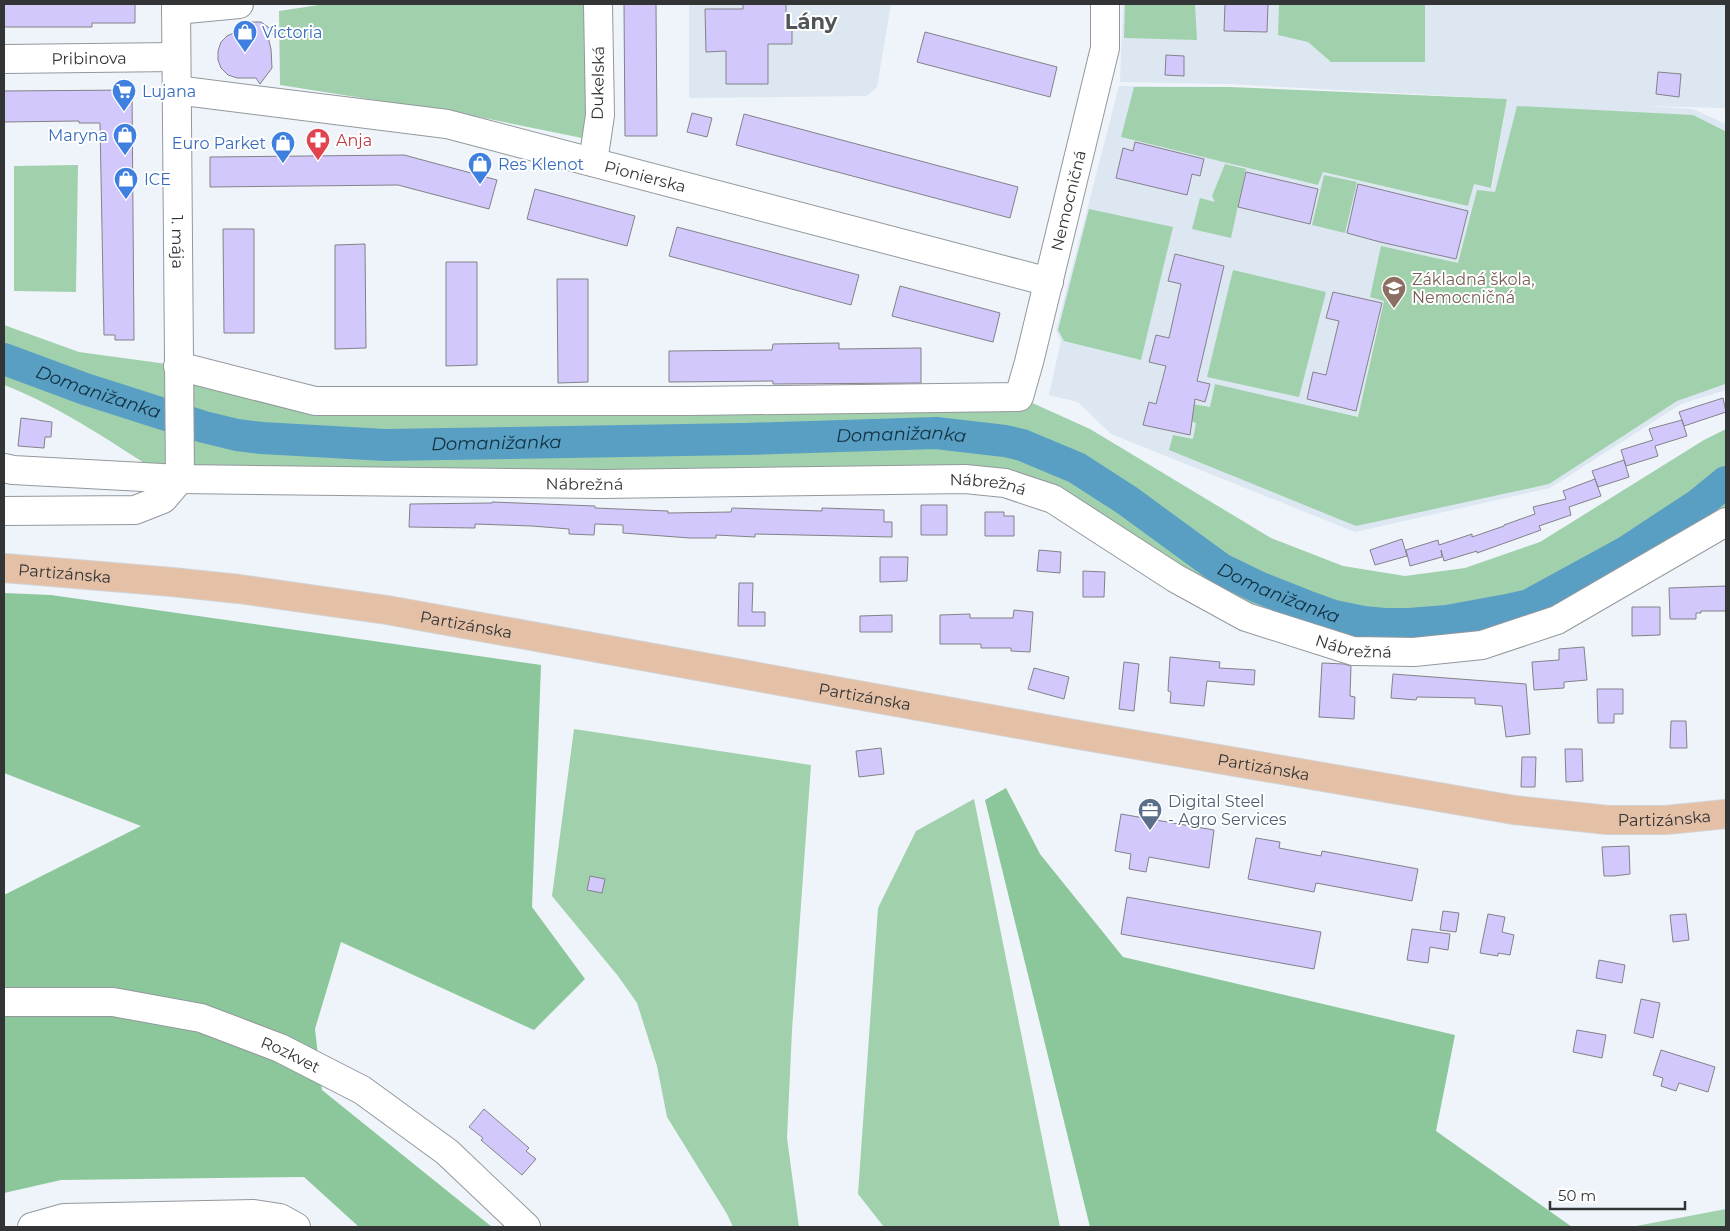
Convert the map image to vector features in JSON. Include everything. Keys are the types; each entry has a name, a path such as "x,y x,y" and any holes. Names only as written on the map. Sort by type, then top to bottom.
{"main road":[{"name":"Partizánska","path":"4,568 182,583 387,610 1088,736 1514,810 1608,820 1666,820 1726,814"}],"street":[{"path":"176,7 239,4"},
{"name":"Dukelská","path":"594,154 600,115 598,4"},
{"name":"Nemocničná","path":"178,366 315,401 1019,397 1049,282 1105,48 1105,4"},
{"name":"1. mája","path":"176,7 180,478"},
{"name":"Pribinova","path":"4,59 175,57"},
{"name":"Pionierska","path":"176,90 447,124 594,154 1049,282"},
{"name":"Nábrežná","path":"4,468 180,478 602,484 964,479 1005,483 1053,499 1175,578 1246,617 1353,651 1414,652 1482,645 1557,620 1726,522"},
{"path":"4,511 135,510 163,499 180,478"},
{"name":"Rozkvet","path":"4,1002 114,1002 201,1018 280,1048 362,1090 447,1152 526,1227"},
{"path":"32,1227 64,1218 254,1214 280,1218 296,1227"}],"shaded area":[{"path":"689,4 891,4 877,87 867,96 689,98"},
{"name":"Základná škola, Nemocničná","path":"1123,4 1726,4 1726,108 1642,106 1693,109 1726,124 1726,390 1681,404 1550,488 1355,532 1111,434 1078,402 1049,395 1061,341 1056,330 1119,86 1229,87 1319,185 1322,172 1468,206 1474,184 1492,188 1507,99 1228,84 1120,82"}],"green space":[{"path":"325,4 591,4 587,139 469,115 280,85 279,11"},
{"path":"1125,4 1195,4 1197,40 1124,38"},
{"path":"1279,4 1425,4 1425,62 1331,62 1308,42 1278,35"},
{"path":"1134,87 1229,87 1507,99 1491,188 1474,184 1468,206 1323,172 1318,185 1121,137"},
{"path":"1517,106 1693,115 1725,131 1725,384 1677,401 1549,484 1356,526 1169,450 1173,435 1193,439 1196,423 1188,420 1192,404 1210,407 1215,384 1358,417 1384,301 1370,297 1381,246 1458,263 1477,190 1495,192"},
{"path":"1225,164 1246,169 1231,238 1192,229 1200,198 1215,202 1212,196"},
{"path":"78,165 76,292 14,291 14,166"},
{"path":"1324,175 1357,182 1345,233 1312,225"},
{"path":"1089,209 1173,227 1141,360 1064,341 1058,330"},
{"path":"1233,270 1326,292 1299,397 1207,377"},
{"path":"4,325 79,352 167,364 168,478 67,415 4,385"},
{"path":"190,369 315,401 1019,397 1090,429 1271,538 1343,566 1405,576 1465,568 1540,542 1704,440 1726,429 1726,522 1557,620 1414,652 1246,617 1005,483 193,479"},
{"path":"4,593 51,595 541,665 532,907 585,979 534,1030 341,942 315,1029 322,1090 492,1227 359,1227 304,1177 61,1180 4,1193 4,895 141,826 4,773"},
{"path":"574,729 811,765 792,1030 787,1138 799,1227 733,1227 727,1214 667,1117 657,1066 637,1003 618,976 552,896"},
{"path":"1006,788 1040,854 1123,957 1455,1035 1436,1131 1572,1227 1090,1227 985,800"},
{"path":"974,799 1060,1227 884,1227 858,1194 878,908 916,831"},
{"path":"1726,1209 1726,1227 1631,1227"}],"building":[{"path":"4,4 135,4 135,23 92,23 92,27 4,27"},
{"path":"624,4 656,4 657,136 625,136"},
{"path":"743,4 786,4 786,24 792,24 792,44 768,44 768,84 726,84 726,51 706,52 705,9 743,9"},
{"path":"1225,4 1268,4 1267,32 1224,31"},
{"name":"Victoria","path":"240,22 261,22 275,32 268,37 272,68 260,84 256,78 237,78 228,75 221,68 218,60 221,42 227,36 240,30"},
{"path":"925,32 1057,67 1050,97 917,62"},
{"path":"1166,55 1184,56 1184,76 1165,75"},
{"path":"1658,72 1681,74 1679,97 1656,94"},
{"path":"132,90 134,340 115,340 115,335 104,335 100,123 79,123 79,121 4,122 4,91"},
{"path":"692,113 712,118 707,137 687,132"},
{"path":"744,114 1018,187 1010,218 736,145"},
{"path":"1135,142 1204,159 1200,176 1192,174 1187,195 1116,178 1123,148 1133,151"},
{"path":"404,155 497,180 489,209 398,185 210,187 210,157"},
{"path":"1246,172 1318,189 1310,224 1238,207"},
{"path":"1358,184 1468,211 1456,259 1347,233"},
{"path":"535,189 635,216 627,246 527,219"},
{"path":"677,227 859,275 851,305 669,256"},
{"path":"223,229 254,229 254,333 224,333"},
{"path":"365,244 366,348 335,349 335,245"},
{"path":"1175,254 1224,266 1197,381 1210,384 1205,402 1195,399 1190,435 1143,425 1149,402 1156,404 1166,366 1149,362 1156,335 1169,338 1181,284 1168,281"},
{"path":"446,262 477,262 477,365 446,366"},
{"path":"557,279 588,279 588,382 558,383"},
{"path":"900,286 1000,313 993,342 892,316"},
{"path":"1333,292 1382,303 1356,411 1307,399 1313,372 1326,375 1339,321 1326,318"},
{"path":"839,343 839,349 921,348 921,383 773,384 773,381 669,382 669,351 772,350 773,344"},
{"path":"1723,398 1726,412 1684,426 1679,412"},
{"path":"21,418 52,422 51,437 45,437 44,448 18,446"},
{"path":"1682,420 1687,436 1655,446 1658,456 1626,466 1621,450 1653,440 1649,429"},
{"path":"1624,460 1629,477 1598,487 1592,471"},
{"path":"1595,479 1601,496 1569,507 1571,515 1539,526 1541,530 1477,553 1477,551 1444,561 1441,550 1442,557 1410,566 1406,550 1438,540 1439,545 1472,534 1472,537 1504,526 1535,514 1533,507 1566,499 1563,491"},
{"path":"492,502 595,506 595,508 668,511 668,513 731,512 732,508 822,511 822,508 884,510 884,522 892,522 892,537 755,534 755,537 716,535 716,538 690,538 623,533 623,525 595,524 594,535 569,534 569,529 532,526 475,524 475,528 409,527 410,504"},
{"path":"921,505 947,505 947,535 921,535"},
{"path":"985,512 1004,512 1004,516 1014,516 1014,536 985,536"},
{"path":"1402,539 1407,556 1375,565 1370,550"},
{"path":"1039,550 1061,552 1060,573 1037,571"},
{"path":"880,557 908,557 907,581 880,582"},
{"path":"1083,571 1105,572 1104,597 1083,597"},
{"path":"739,583 753,583 752,612 765,612 765,626 738,626"},
{"path":"1726,586 1726,611 1701,611 1701,613 1696,613 1696,619 1670,619 1669,588"},
{"path":"1632,607 1660,607 1660,635 1632,636"},
{"path":"1014,610 1033,612 1030,652 1011,651 1011,648 981,648 981,644 940,644 940,615 970,614 970,618 1013,618"},
{"path":"892,615 892,632 860,632 860,616"},
{"path":"1584,647 1587,680 1564,682 1564,688 1534,690 1532,662 1559,660 1559,649"},
{"path":"1170,657 1220,662 1219,668 1255,670 1254,685 1207,681 1204,706 1170,703 1171,692 1168,691"},
{"path":"1124,662 1139,664 1134,711 1119,709"},
{"path":"1322,663 1351,666 1350,696 1355,697 1354,719 1319,717"},
{"path":"1034,668 1069,677 1064,699 1028,689"},
{"path":"1393,674 1526,684 1530,734 1506,737 1502,706 1475,704 1475,698 1417,697 1416,700 1391,698"},
{"path":"1597,689 1623,689 1623,714 1614,714 1614,723 1598,723"},
{"path":"1671,721 1686,721 1687,748 1670,748"},
{"path":"881,748 884,774 859,777 856,751"},
{"path":"1565,749 1582,749 1583,781 1566,782"},
{"path":"1522,757 1536,757 1535,787 1521,787"},
{"path":"1121,814 1214,830 1209,868 1149,857 1146,872 1129,869 1131,854 1115,851"},
{"path":"1256,838 1280,842 1279,848 1321,856 1322,851 1418,869 1412,901 1316,883 1314,892 1248,879"},
{"path":"1629,846 1630,874 1604,876 1602,847"},
{"path":"590,876 605,879 602,893 587,890"},
{"path":"1127,897 1321,932 1314,969 1121,934"},
{"path":"1443,911 1459,913 1456,932 1440,930"},
{"path":"1488,914 1505,917 1502,932 1514,935 1510,955 1498,953 1498,956 1480,953"},
{"path":"1686,914 1689,940 1673,942 1670,915"},
{"path":"1412,929 1450,934 1448,950 1430,947 1428,963 1407,960"},
{"path":"1599,960 1625,965 1622,983 1596,978"},
{"path":"1641,999 1660,1003 1653,1038 1634,1033"},
{"path":"1577,1030 1606,1035 1602,1058 1573,1052"},
{"path":"1661,1050 1715,1067 1708,1092 1679,1083 1676,1091 1661,1086 1663,1078 1653,1075"},
{"path":"484,1109 529,1148 526,1151 536,1159 522,1175 481,1140 483,1138 469,1127"}],"waterway":[{"name":"Domanižanka","path":"4,359 85,389 204,427 237,435 262,438 385,445 744,439 936,433 1005,441 1022,445 1077,468 1128,501 1221,569 1258,587 1334,616 1385,624 1447,621 1529,605 1626,552 1699,504 1726,482"}],"place":[{"name":"Victoria","path":"245,53"},
{"name":"Lujana","path":"124,112"},
{"name":"Maryna","path":"125,156"},
{"name":"Anja","path":"318,161"},
{"name":"Euro Parket","path":"283,164"},
{"name":"Res Klenot","path":"480,185"},
{"name":"ICE","path":"126,200"},
{"name":"Základná škola, Nemocničná","path":"1394,309"},
{"name":"Digital Steel - Agro Services","path":"1150,831"}],"district":[{"name":"Lány","path":"811,21"}]}
